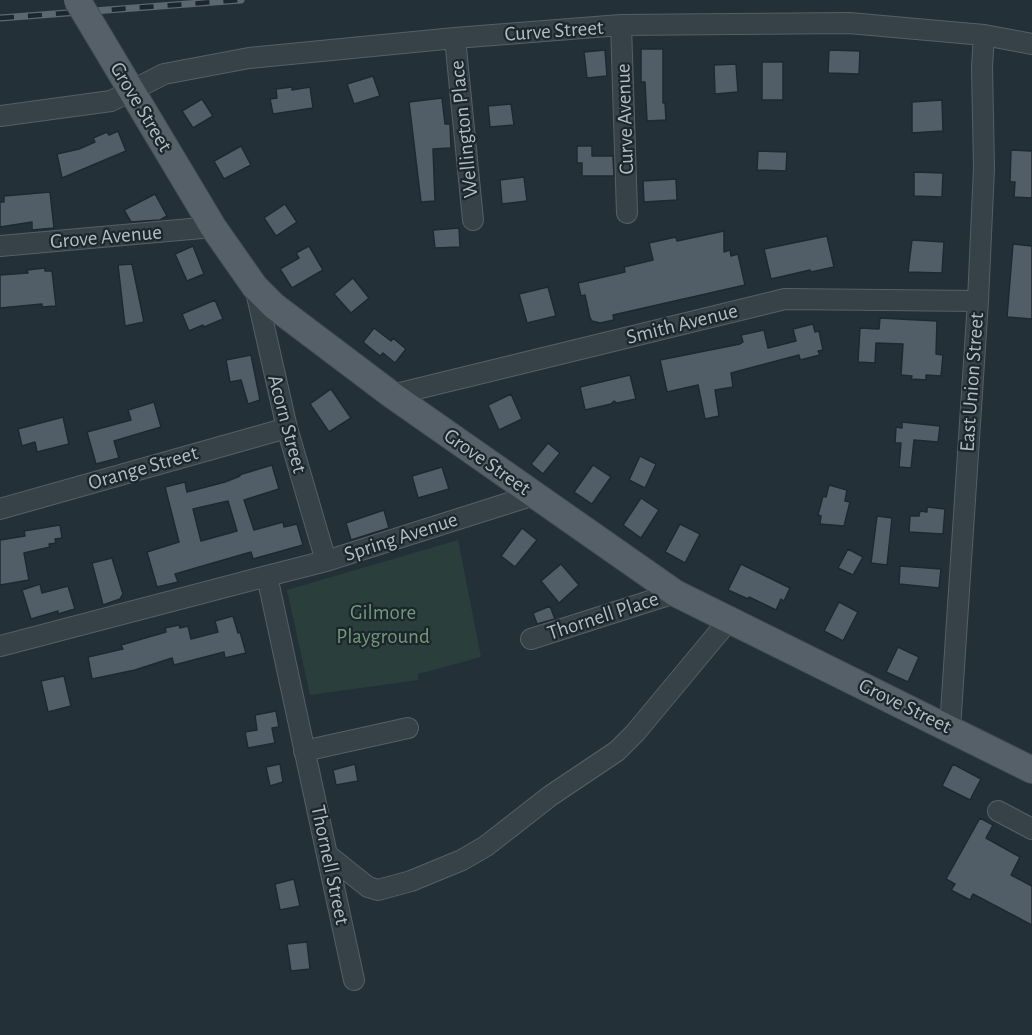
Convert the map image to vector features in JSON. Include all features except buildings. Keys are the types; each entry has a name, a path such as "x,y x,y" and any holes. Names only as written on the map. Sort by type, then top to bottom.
{"main road":[{"name":"Grove Street","path":"77,0 213,227 255,287 274,306 393,395 675,593 950,728 1030,764"}],"street":[{"name":"Curve Street","path":"0,116 111,102 164,74 249,58 621,26 849,23 984,35 1032,44"},
{"name":"Curve Avenue","path":"621,26 627,213"},
{"name":"East Union Street","path":"950,728 978,301 984,168 982,67 984,35"},
{"name":"Wellington Place","path":"455,39 473,220"},
{"name":"Grove Avenue","path":"0,246 213,227"},
{"name":"Acorn Street","path":"255,287 286,428 326,561"},
{"name":"Smith Avenue","path":"393,395 785,299 978,301"},
{"name":"Orange Street","path":"0,509 286,428"},
{"name":"Spring Avenue","path":"0,646 326,561 534,495"},
{"path":"267,576 304,751 408,728"},
{"name":"Thornell Place","path":"531,639 675,593"},
{"path":"328,856 368,887 378,890 411,881 462,860 486,846 550,796 618,751 729,620"},
{"name":"Thornell Street","path":"304,751 354,980"},
{"path":"998,811 1032,829"}],"green space":[{"name":"Gilmore Playground","path":"458,540 481,657 418,674 418,680 310,695 287,590"}],"railway":[{"path":"0,18 241,0"}]}
